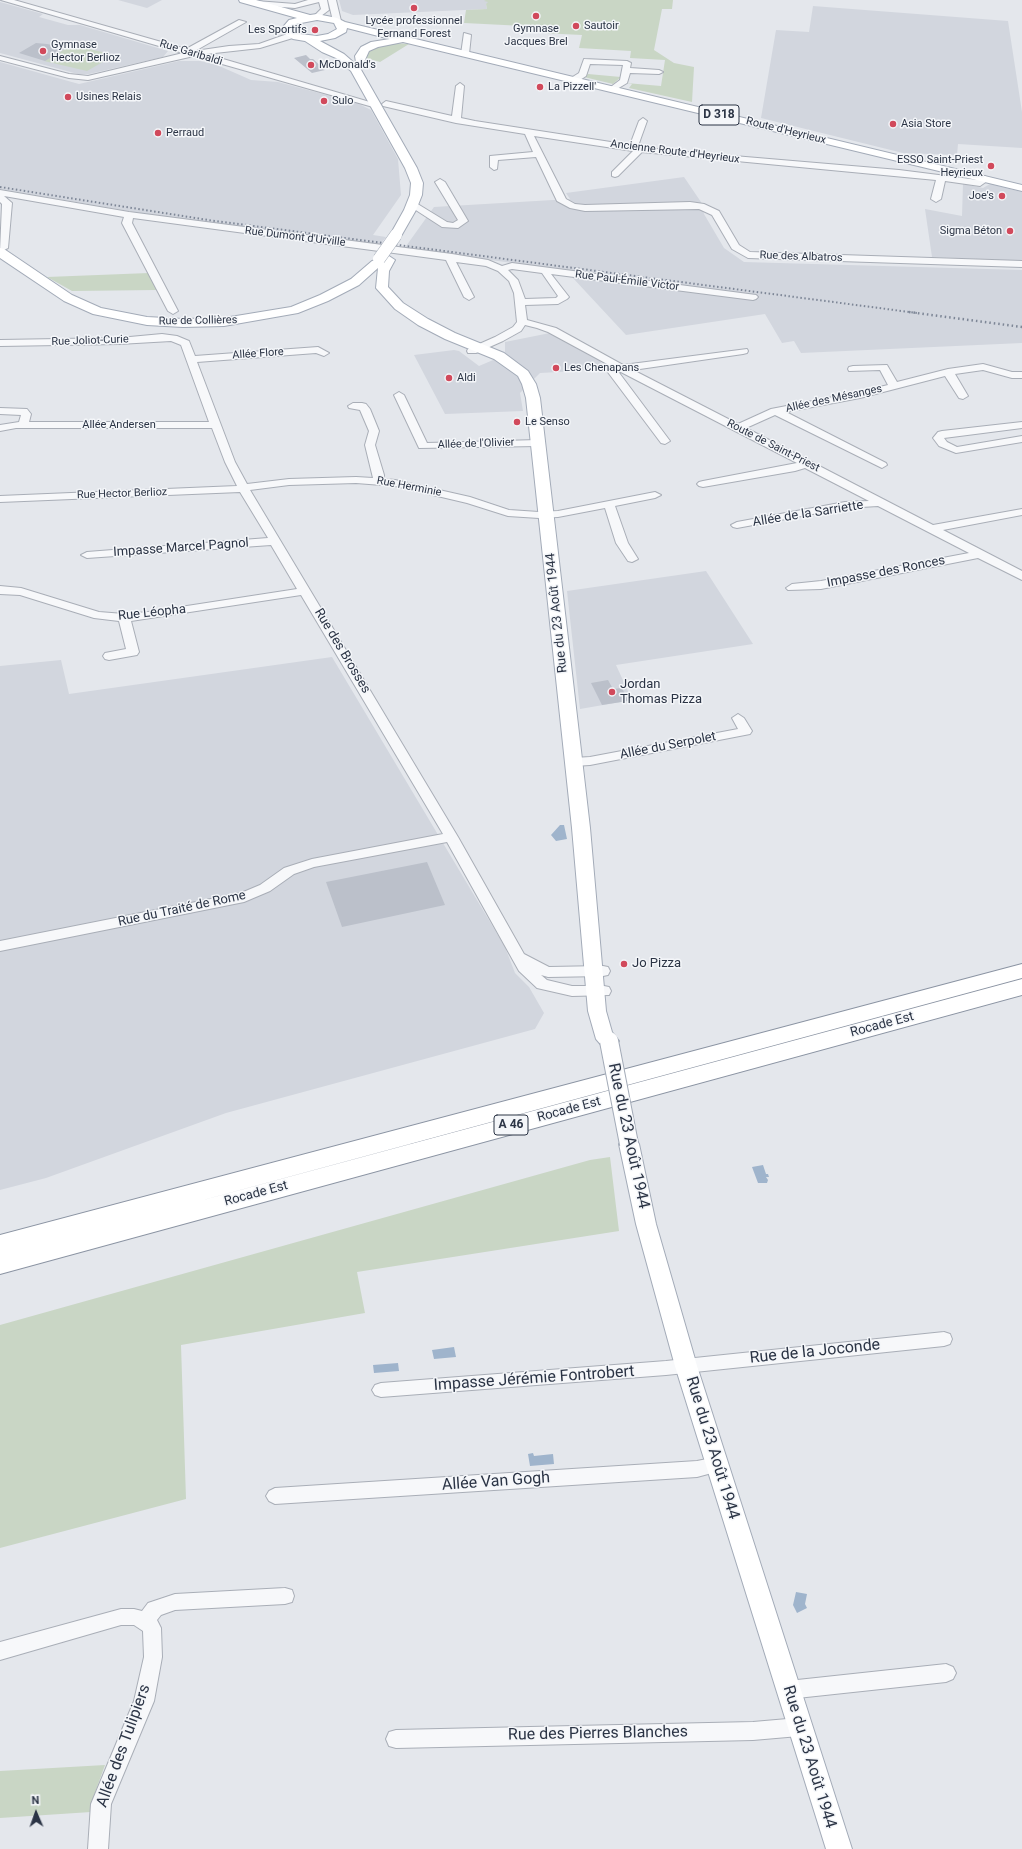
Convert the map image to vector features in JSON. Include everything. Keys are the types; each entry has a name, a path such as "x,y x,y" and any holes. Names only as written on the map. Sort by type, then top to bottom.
{"highway":[{"name":"Rocade Est","path":"0,1245 1022,971"},
{"name":"Rocade Est","path":"0,1264 1022,987"}],"main road":[{"path":"244,0 312,18"},
{"path":"256,3 293,22"},
{"path":"312,18 293,22 287,28 293,35 310,39 350,63 383,108"},
{"name":"Route d'Heyrieux","path":"312,18 339,23 1022,188"},
{"path":"339,23 342,30 333,36 330,43 360,60 417,183 417,207 401,235 381,261"},
{"name":"Route d'Heyrieux","path":"310,39 352,33 434,46"},
{"path":"360,60 362,52 375,44 402,41"},
{"name":"Rue de Collières","path":"0,252 68,298 97,311 147,321 183,323 224,322 294,310 324,298 355,282 381,261"},
{"name":"Rue du 23 Août 1944","path":"381,261 382,289 390,297 423,322 480,351 514,376 533,398 600,992 608,1041 629,1144 646,1224 686,1366 838,1849"}],"street":[{"name":"Rue Garibaldi","path":"5,0 383,108"},
{"path":"256,3 295,6 318,0"},
{"path":"312,18 325,10 323,0"},
{"path":"332,0 339,23"},
{"path":"192,53 242,22"},
{"path":"0,58 78,78 98,76 192,53 260,46 293,35"},
{"path":"465,54 467,35"},
{"path":"574,80 583,74 587,61 627,63 624,82 612,89"},
{"path":"626,70 659,72"},
{"path":"456,120 460,86"},
{"name":"Ancienne Route d'Heyrieux","path":"383,108 412,110 456,120 680,155 941,178 980,183 985,179"},
{"path":"615,174 637,149 643,121"},
{"name":"Rue des Albatros","path":"531,132 529,135 554,182 562,201 573,206 596,208 690,205 702,206 716,213 735,247 748,255 1022,264"},
{"path":"492,159 538,154"},
{"path":"936,199 941,178"},
{"path":"417,207 445,225 455,226 463,221 440,182"},
{"path":"0,195 7,203 3,248 0,249"},
{"name":"Rue Dumont d'Urville","path":"0,195 129,215 452,257 488,264 501,269 517,286 522,322"},
{"path":"129,215 127,223 173,311"},
{"path":"452,257 452,261 469,297"},
{"name":"Rue Paul-Émile Victor","path":"501,269 512,266 753,297"},
{"path":"520,302 558,301 564,297 546,274 547,271"},
{"path":"480,351 517,329 522,322"},
{"name":"Route de Saint-Priest","path":"522,322 539,324 552,330 1022,576"},
{"name":"Rue Joliot-Curie","path":"0,343 119,342 162,337 179,340"},
{"name":"Rue des Brosses","path":"179,340 185,343 230,462 244,489 451,836 524,967 542,984 563,990 600,992"},
{"name":"Allée Flore","path":"191,359 318,350 324,353"},
{"path":"664,441 612,371 619,366 743,351"},
{"name":"Allée des Mésanges","path":"853,369 883,367 894,386"},
{"name":"Allée des Mésanges","path":"738,428 775,411 860,395 948,372 983,367 1012,375 1022,375"},
{"path":"948,372 963,396"},
{"name":"Allée de l'Olivier","path":"399,394 423,446 538,443"},
{"path":"353,406 362,406 365,409 374,431 370,445 379,475 378,480"},
{"path":"0,411 22,411 26,414 23,425"},
{"name":"Allée des Mésanges","path":"775,411 882,465"},
{"name":"Allée Andersen","path":"0,428 23,425 216,425"},
{"path":"1022,425 942,434 938,438 943,444 956,450 1022,439"},
{"path":"703,484 794,468 806,463"},
{"name":"Rue Herminie","path":"244,489 307,481 378,480 470,500 508,513 546,514 609,504 655,494"},
{"name":"Rue Hector Berlioz","path":"0,499 244,489"},
{"name":"Allée de la Sarriette","path":"737,525 845,505 873,504 878,501"},
{"path":"609,504 622,543 632,559"},
{"path":"932,529 1022,512"},
{"name":"Impasse Marcel Pagnol","path":"87,555 275,541"},
{"name":"Impasse des Ronces","path":"792,588 821,585 980,554"},
{"name":"Rue Léopha","path":"0,590 21,592 98,615 124,618 148,616 306,591"},
{"path":"109,656 132,652 124,618"},
{"name":"Allée du Serpolet","path":"574,762 590,762 746,731 738,718"},
{"name":"Rue du Traité de Rome","path":"0,946 244,897 264,888 289,871 312,863 451,836"},
{"name":"Rue des Brosses","path":"519,957 536,968 548,972 598,971"},
{"name":"Rue de la Joconde","path":"686,1366 944,1339"},
{"name":"Impasse Jérémie Fontrobert","path":"381,1390 686,1366"},
{"name":"Allée Van Gogh","path":"275,1496 697,1469 717,1465"},
{"path":"0,1652 121,1617 134,1617 145,1622 155,1609 175,1602 285,1596"},
{"name":"Allée des Tulipiers","path":"98,1849 101,1804 144,1701 151,1664 152,1628 145,1622"},
{"path":"788,1690 946,1673"},
{"name":"Rue des Pierres Blanches","path":"396,1739 753,1731 799,1727"}],"shaded area":[{"path":"118,0 162,0 147,8"},
{"name":"Lycée professionnel Fernand Forest","path":"339,0 506,0 486,4 487,9 353,15 342,11"},
{"path":"0,2 43,14 39,17 68,25 80,25 168,51 163,57 89,74 78,74 0,53"},
{"path":"813,6 1008,21 1022,112 1022,148 958,144 957,155 903,153 761,118 776,30 809,32"},
{"path":"179,61 200,61 217,65 251,80 278,82 357,103 371,110 398,159 401,195 373,235 386,237 380,245 140,213 0,189 0,62 79,84"},
{"path":"684,177 701,202 704,214 724,248 744,262 1022,270 1022,343 801,353 794,341 782,343 765,314 626,335 572,277 576,271 404,249 434,207 570,199 566,193"},
{"path":"963,184 983,188 990,184 1022,192 1022,261 932,257 925,209 962,216"},
{"path":"550,333 600,361 604,367 577,371 540,373 520,393 523,411 445,414 414,355 454,350 459,351 479,366 505,355 505,342"},
{"path":"706,571 753,644 616,665 632,700 580,709 567,591"},
{"path":"332,657 505,947 515,973 529,987 544,1013 535,1029 226,1113 46,1178 0,1190 0,666 61,660 69,694"}],"green space":[{"path":"673,0 672,9 662,9 654,50 674,63 694,67 692,102 629,88 632,84 626,83 661,86 665,60 630,58 631,51 579,48 582,35 522,32 524,26 464,23 466,10 487,9 486,4 488,2 484,1"},
{"path":"392,43 409,44 380,62 366,58 365,56 373,48"},
{"path":"72,45 115,55 87,71 44,61"},
{"path":"588,74 621,77 613,84 584,77"},
{"path":"149,273 157,290 72,291 47,277"},
{"path":"610,1157 619,1231 357,1272 365,1313 181,1345 186,1499 0,1548 0,1325 590,1160"},
{"path":"105,1765 92,1801 91,1812 0,1818 0,1771"}],"water":[{"path":"560,825 564,825 567,839 556,841 551,835"},
{"path":"763,1165 766,1174 768,1174 769,1177 766,1177 768,1180 767,1183 758,1183 752,1167"},
{"path":"454,1347 456,1357 434,1359 432,1350"},
{"path":"398,1363 399,1371 374,1373 373,1365"},
{"path":"533,1453 534,1456 553,1454 554,1464 530,1466 528,1454"},
{"path":"796,1592 807,1594 805,1604 807,1608 797,1613 793,1605"}],"building":[{"name":"Gymnase Hector Berlioz","path":"36,43 66,48 45,61 19,53"},
{"name":"McDonald's","path":"306,55 325,70 312,73 294,58"},
{"name":"Jordan Thomas Pizza","path":"608,680 613,689 622,688 628,701 602,705 591,683"},
{"path":"427,862 445,905 342,927 326,882"}],"railway":[{"path":"0,187 208,220 917,313"},
{"path":"909,312 1022,327"}],"place":[{"name":"Lycée professionnel Fernand Forest","path":"414,8"},
{"name":"Gymnase Jacques Brel","path":"536,16"},
{"name":"Sautoir","path":"576,26"},
{"name":"Les Sportifs","path":"315,30"},
{"name":"Gymnase Hector Berlioz","path":"43,51"},
{"name":"McDonald's","path":"311,65"},
{"name":"La Pizzell'","path":"540,87"},
{"name":"Usines Relais","path":"68,97"},
{"name":"Sulo","path":"324,101"},
{"name":"Asia Store","path":"893,124"},
{"name":"Perraud","path":"158,133"},
{"name":"ESSO Saint-Priest Heyrieux","path":"991,166"},
{"name":"Joe's","path":"1002,196"},
{"name":"Sigma Béton","path":"1010,231"},
{"name":"Les Chenapans","path":"556,368"},
{"name":"Aldi","path":"449,378"},
{"name":"Le Senso","path":"517,422"},
{"name":"Jordan Thomas Pizza","path":"612,692"},
{"name":"Jo Pizza","path":"624,964"}]}
